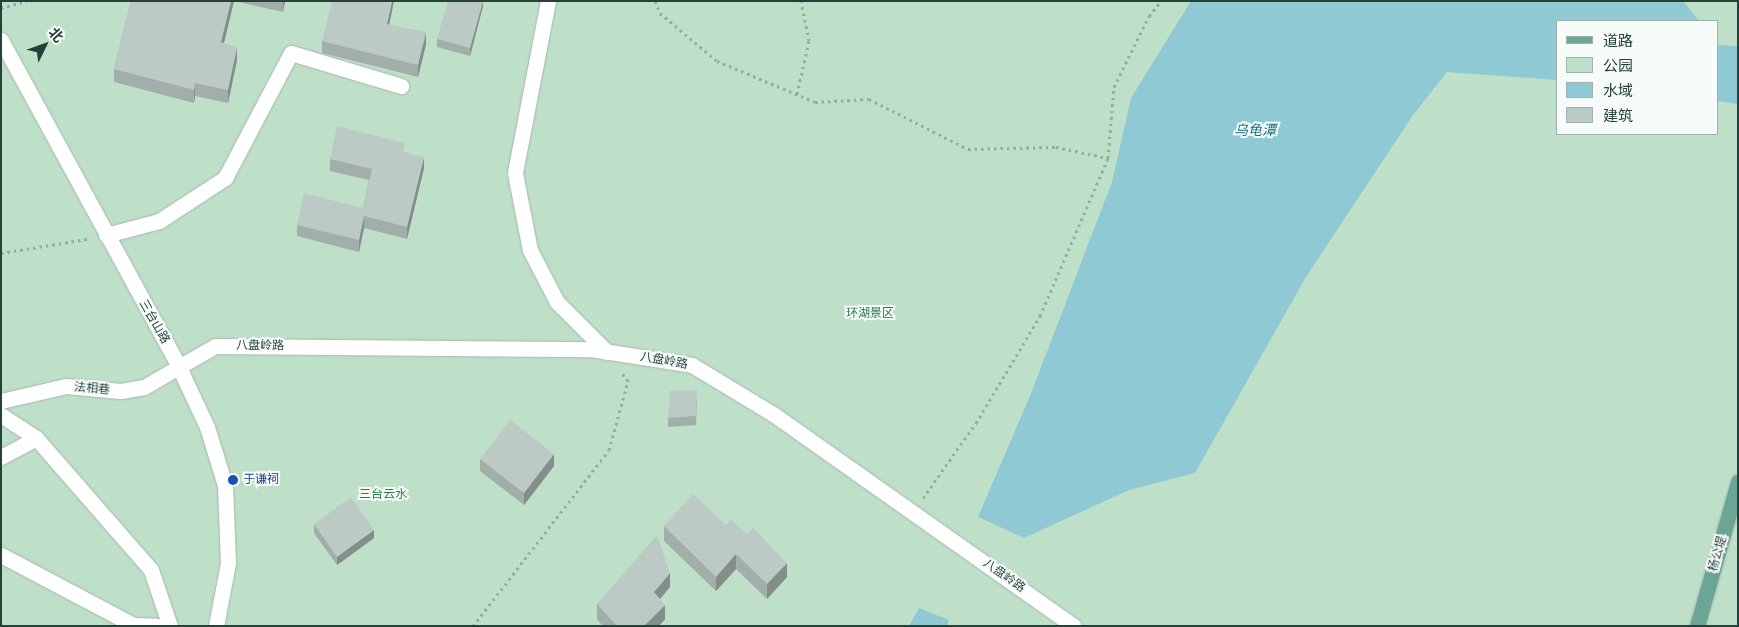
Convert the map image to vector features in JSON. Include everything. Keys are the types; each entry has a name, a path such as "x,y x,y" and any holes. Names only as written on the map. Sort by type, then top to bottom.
{"main road":[{"name":"杨公堤","path":"1698,626 1738,482"}],"street":[{"path":"548,1 516,174 530,250 557,302 607,352"},
{"name":"三台山路","path":"1,40 178,365 208,427 225,485 228,562 216,626"},
{"path":"106,235 160,221 225,178 291,53 402,86"},
{"name":"八盘岭路","path":"178,365 215,346 591,349 692,365 773,414 1074,626"},
{"name":"法相巷","path":"1,401 66,386 121,391 144,387 178,365"},
{"path":"1,415 36,438 151,570 170,626"},
{"path":"1,458 36,438"},
{"path":"1,555 134,625 157,626"}],"path":[{"path":"1,8 27,1"},
{"path":"655,1 660,14 717,61 815,102 869,99 968,149 1056,146 1108,158"},
{"path":"797,94 809,41 801,1"},
{"path":"910,510 926,496 976,423 1040,316 1108,158 1114,88 1149,16 1161,1"},
{"path":"1,252 106,235"},
{"path":"473,626 609,450 628,380 607,352"}],"green space":[{"name":"环湖景区","path":"1,1 1738,1 1738,626 1,626"}],"water":[{"name":"乌龟潭","path":"1191,1 1683,1 1698,20 1556,20 1556,80 1447,72 1413,115 1306,277 1195,473 1129,490 1024,538 978,517 1030,396 1112,182 1131,98"},
{"path":"1719,45 1738,46 1738,104 1719,101"},
{"path":"919,608 949,620 947,626 909,626"}],"building":[{"path":"131,1 231,1 221,42 237,47 228,90 195,83 194,90 114,69"},
{"path":"332,1 392,1 387,24 426,32 418,65 322,41"},
{"path":"448,1 483,1 470,48 437,39"},
{"path":"337,126 405,143 403,152 424,157 407,227 364,216 359,240 297,225 304,193 363,208 372,169 330,159"},
{"path":"697,390 696,416 668,418 670,391"},
{"path":"510,420 554,454 524,493 480,459"},
{"path":"693,494 726,525 731,519 747,535 753,528 787,563 767,584 736,554 716,577 664,526"},
{"path":"351,497 374,530 337,557 314,524"},
{"path":"657,535 670,573 654,592 665,605 644,626 617,626 597,604"}],"place":[{"name":"于谦祠","path":"233,480"}],"park label":[{"name":"三台云水","path":"383,495"}]}
